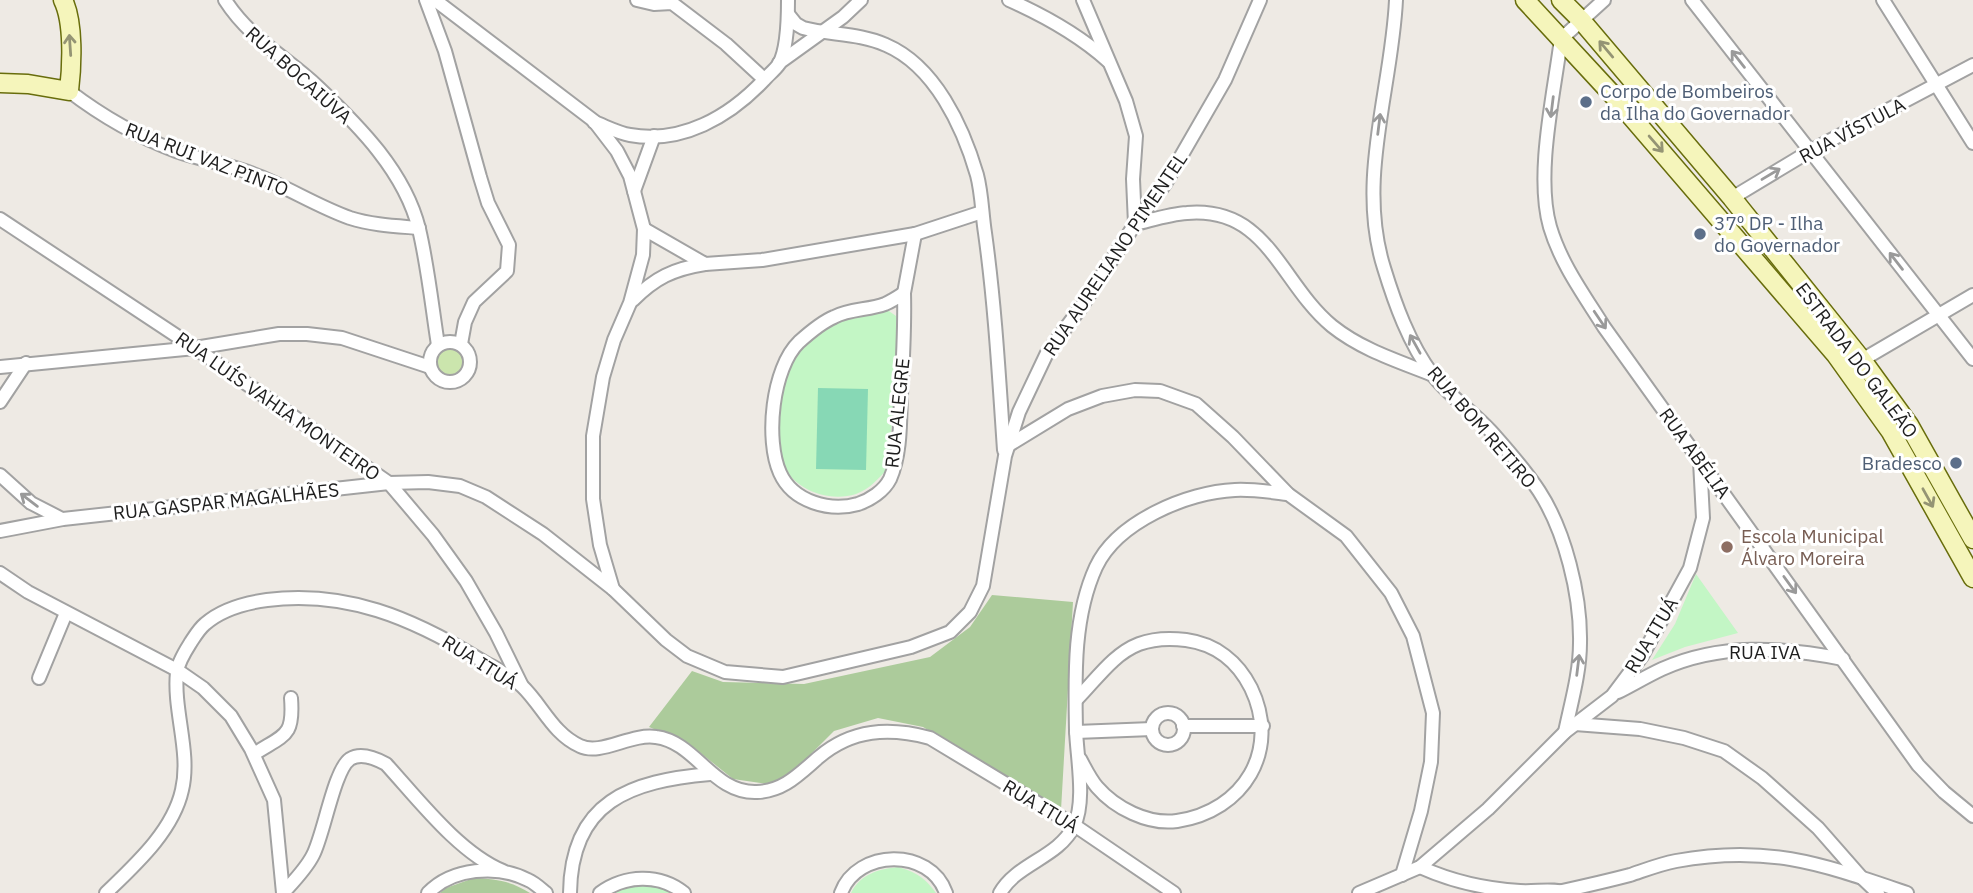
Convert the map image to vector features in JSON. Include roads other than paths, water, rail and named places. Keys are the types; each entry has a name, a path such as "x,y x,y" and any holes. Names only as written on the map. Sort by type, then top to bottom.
{"main road":[{"path":"63,0 72,67 69,91"},
{"name":"ESTRADA DO GALEÃO","path":"1525,0 1700,195 1836,355 1891,432 1973,578"},
{"name":"ESTRADA DO GALEÃO","path":"1562,0 1732,198 1862,360 1909,425 1973,539"},
{"name":"RUA RUI VAZ PINTO","path":"0,83 28,84 69,91"},
{"path":"1700,195 1732,198"},
{"path":"1909,463 1927,455"}],"street":[{"name":"RUA BOCAIÚVA","path":"225,0 237,20 316,86 364,135 392,170 419,228 438,345"},
{"path":"0,367 195,348 279,334 307,334 342,338 430,367 439,379 455,382 462,379 471,365 470,357 461,344 465,322 474,302 507,271 509,245 488,203 445,51 426,0"},
{"path":"435,0 594,121 628,135 666,137 700,127 729,112 779,63 843,17 861,0"},
{"path":"637,0 654,4 671,1 726,44 764,79"},
{"path":"779,63 788,0"},
{"path":"1009,0 1041,14 1085,40 1111,64"},
{"path":"1083,0 1126,101 1136,136 1133,179 1135,224 1187,213 1219,214 1243,223 1276,258 1303,298 1331,325 1359,346 1433,375"},
{"name":"RUA AURELIANO PIMENTEL","path":"389,483 428,482 460,486 486,496 542,534 613,589 666,640 687,656 725,672 783,677 911,648 950,632 970,612 983,586 1007,450 1019,412 1047,354 1165,184 1225,80 1260,0"},
{"name":"RUA BOM RETIRO","path":"1396,0 1394,40 1383,93 1374,173 1375,225 1383,265 1413,341 1433,375 1496,437 1539,492 1562,537 1577,598 1580,643 1570,728"},
{"path":"1561,39 1604,0"},
{"path":"1692,0 1973,359"},
{"path":"1883,0 1973,143"},
{"path":"788,14 796,24 820,32 850,35 885,44 907,57 937,88 961,127 978,178 1007,450 1068,409 1102,396 1135,390 1160,391 1196,404 1233,436 1288,494 1346,536 1391,593 1413,636 1433,713 1431,762 1421,811 1402,875"},
{"name":"RUA ABÉLIA","path":"1561,39 1545,165 1544,198 1550,228 1569,273 1604,327 1918,765 1944,792 1973,816"},
{"name":"RUA VÍSTULA","path":"1732,198 1810,152 1973,65"},
{"name":"RUA RUI VAZ PINTO","path":"69,91 124,129 177,151 250,173 353,219 419,228"},
{"path":"594,121 617,152 630,176 644,229 643,255 630,303 614,340 603,377 593,436 593,499 600,545 613,589"},
{"path":"634,191 654,136"},
{"path":"630,303 651,282 685,267 762,260 915,234 982,212"},
{"name":"RUA LUÍS VAHIA MONTEIRO","path":"0,219 195,348 389,483 433,535 466,580 521,685"},
{"path":"644,229 705,264"},
{"name":"RUA ALEGRE","path":"904,293 887,303 834,317 798,343 780,373 775,396 773,434 776,460 780,475 807,501 847,507 865,502 879,493 890,480 896,459 900,420 904,293 915,234"},
{"path":"1862,360 1973,295"},
{"path":"430,367 432,351 438,345 445,342 461,344"},
{"path":"0,402 26,363"},
{"name":"RUA ITUÁ","path":"1359,893 1420,867 1488,809 1570,728 1612,695 1642,656 1690,568 1703,518 1700,461"},
{"path":"0,475 31,503 63,519"},
{"name":"RUA GASPAR MAGALHÃES","path":"0,531 63,519 389,483"},
{"path":"1000,893 1006,883 1061,844 1074,825 1078,803 1078,634 1085,597 1096,565 1116,539 1161,508 1208,493 1236,490 1288,494"},
{"path":"0,573 27,592 177,670 203,688 231,716 254,754 274,800 283,893"},
{"name":"RUA ITUÁ","path":"177,670 202,626 218,614 251,602 297,596 350,602 397,616 445,639 521,685 561,734 581,747 595,750 633,738 666,738 692,756 710,774 734,788 753,793 772,791 790,782 821,755 845,740 876,732 903,731 930,738 1074,825 1174,893"},
{"path":"38,678 66,613"},
{"path":"1076,700 1118,656 1139,644 1167,637 1195,641 1221,651 1244,673 1256,699 1263,726 1260,753 1248,780 1228,801 1202,816 1174,821 1145,818 1118,806 1096,786 1078,756"},
{"name":"RUA IVA","path":"1612,695 1662,669 1709,654 1738,649 1804,651 1843,659"},
{"path":"106,893 156,839 174,813 183,789 177,670"},
{"path":"254,754 286,733 292,725 291,698"},
{"path":"1164,713 1177,716 1183,726 1180,740 1170,745 1157,741 1152,729 1155,719 1164,713"},
{"path":"1183,726 1263,726"},
{"path":"1570,728 1640,729 1684,738 1724,751 1762,778 1818,828 1878,893"},
{"path":"1076,732 1152,729"},
{"path":"283,893 312,857 322,835 338,774 348,760 359,756 376,758 386,764 466,849 484,863 528,880 547,893"},
{"path":"570,893 570,873 581,837 601,808 625,791 647,783 710,774"},
{"path":"1420,867 1444,878 1489,887 1565,892 1672,862 1710,855 1748,853 1802,860 1907,893"},
{"path":"837,892 863,866 894,858 915,862 930,871 946,893"},
{"path":"428,893 454,876 479,870 503,871"},
{"path":"600,893 621,881 641,878 662,881 684,893"}],"place":[{"name":"Corpo de Bombeiros da Ilha do Governador","path":"1586,102"},
{"name":"37º DP - Ilha do Governador","path":"1700,234"},
{"name":"Bradesco","path":"1956,463"},
{"name":"Escola Municipal Álvaro Moreira","path":"1727,547"}]}
